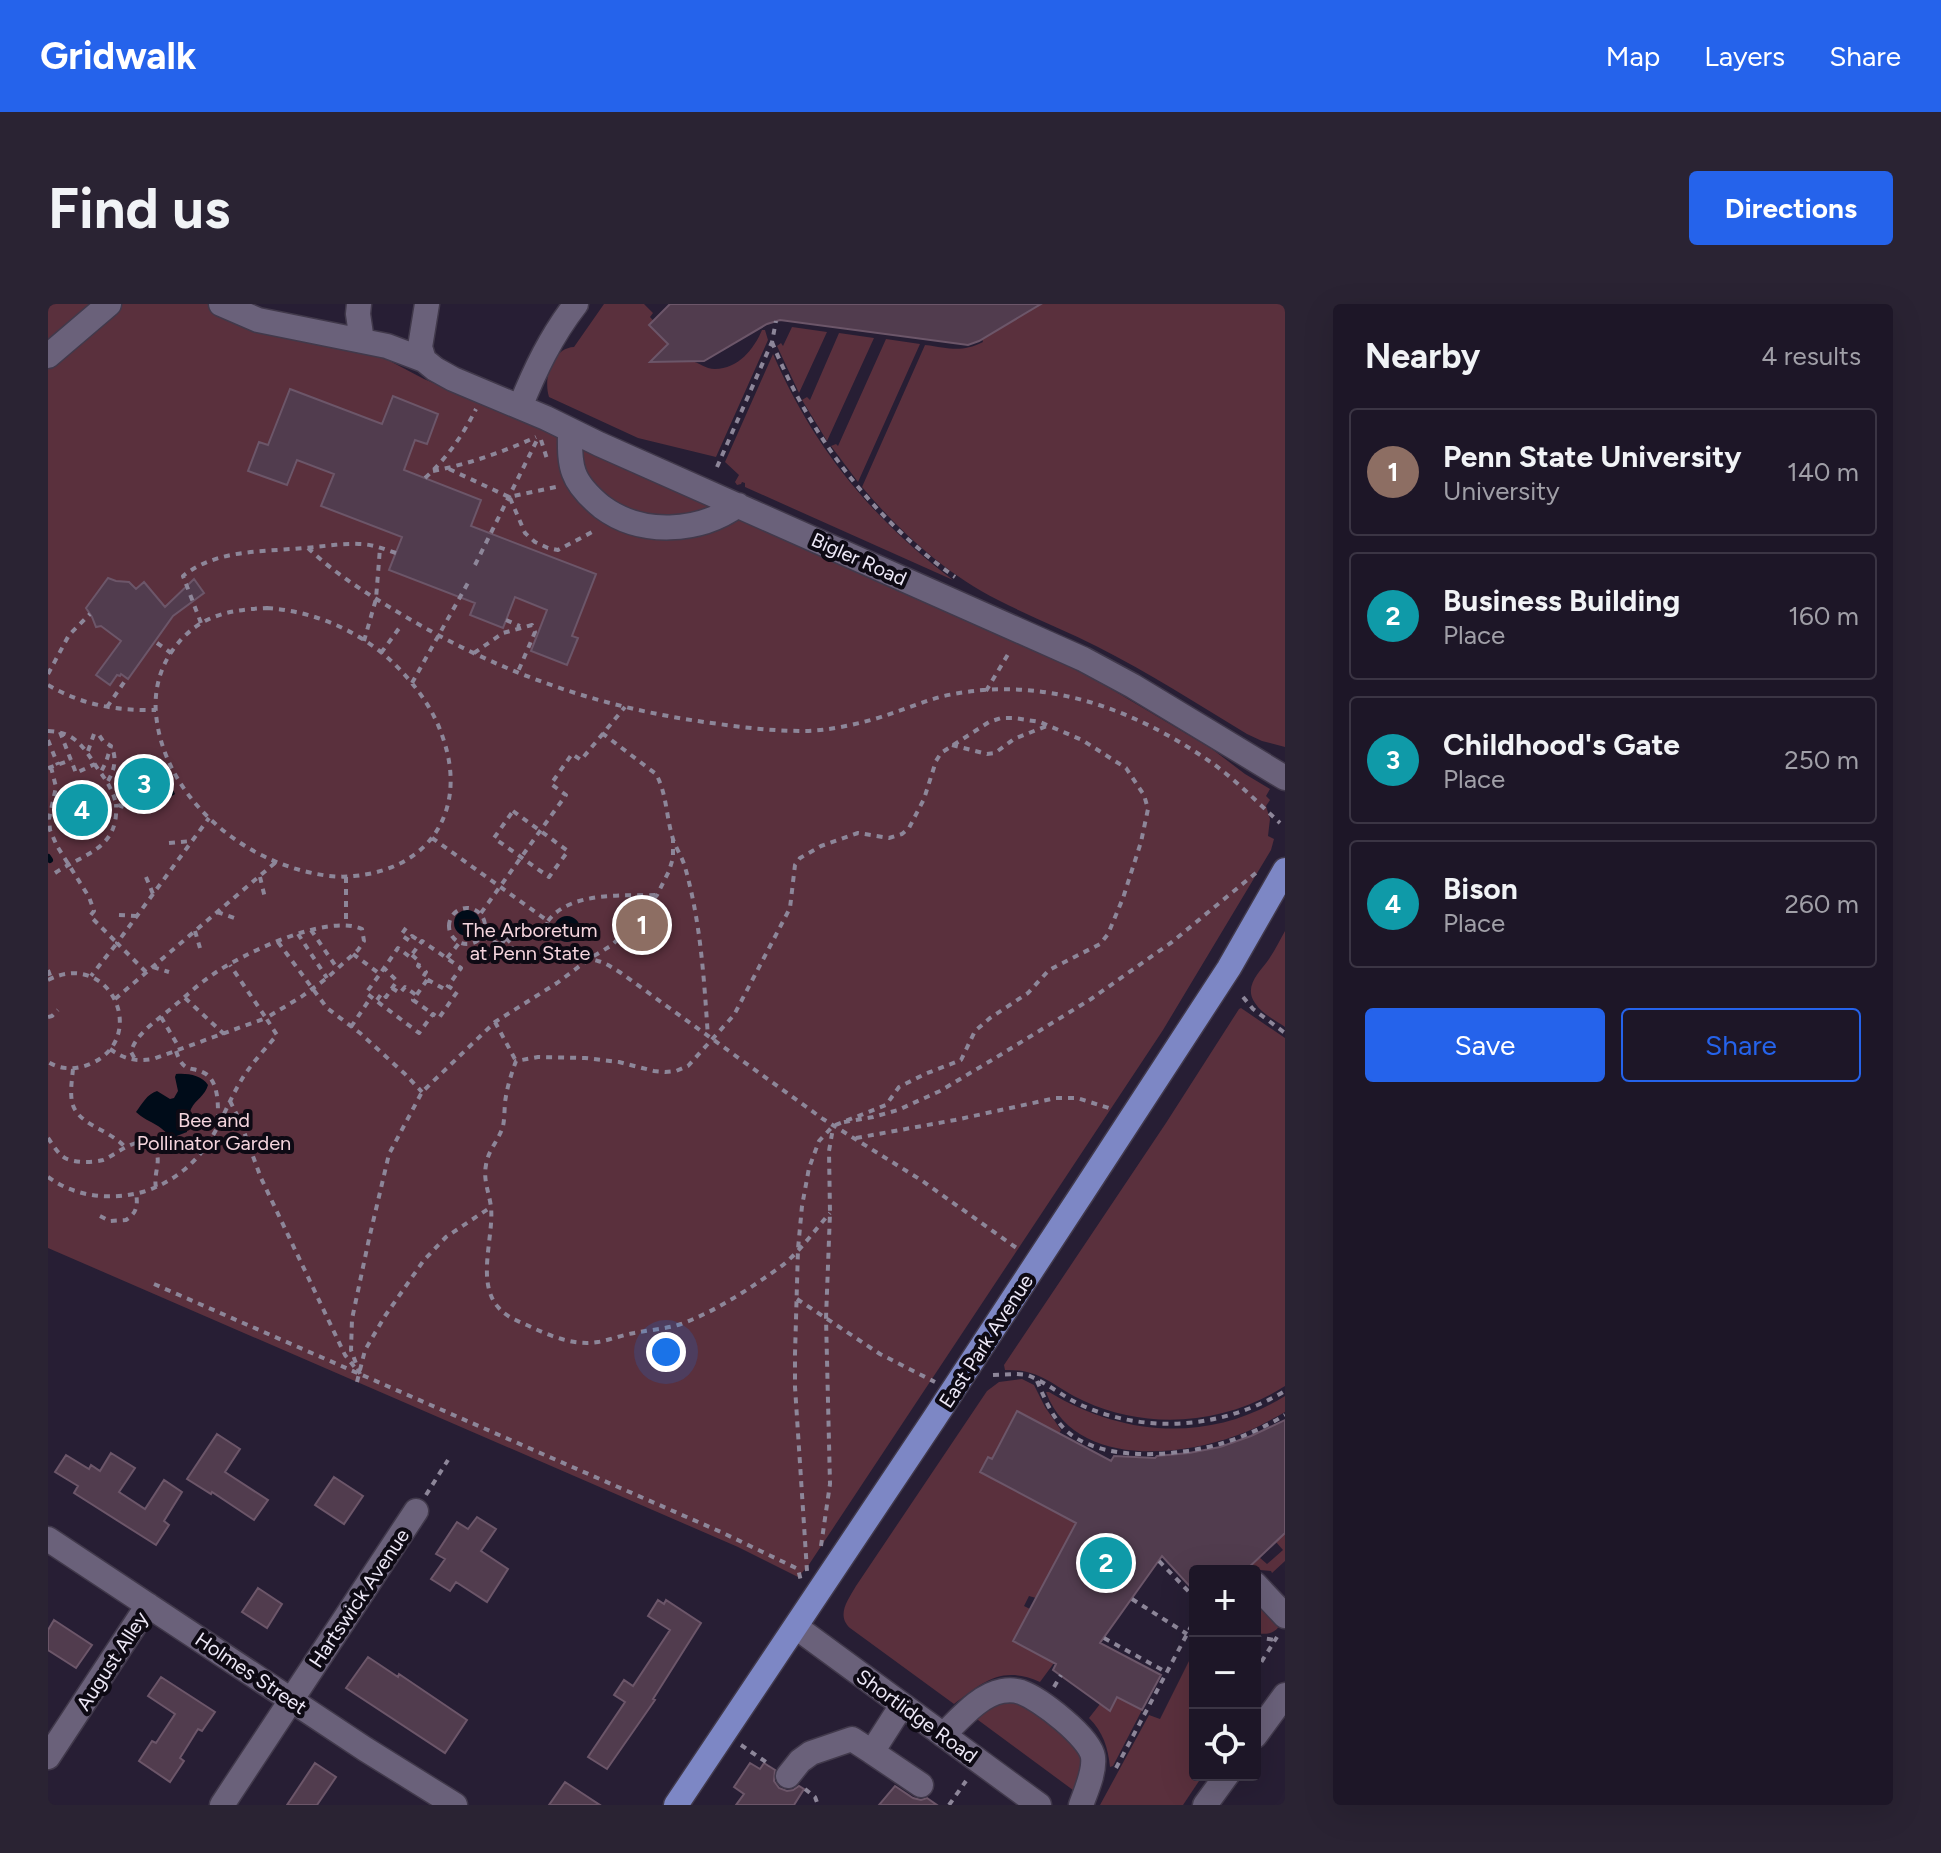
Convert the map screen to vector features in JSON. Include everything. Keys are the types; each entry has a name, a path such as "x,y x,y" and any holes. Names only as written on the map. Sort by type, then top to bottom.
{"main road":[{"name":"East Park Avenue","path":"676,1805 951,1394 1229,968 1276,867"}],"street":[{"path":"48,356 109,304"},
{"name":"Bigler Road","path":"221,304 258,320 387,346 424,360 453,379 1083,659 1285,778"},
{"path":"359,304 362,341"},
{"path":"424,360 420,347 427,304"},
{"path":"520,407 545,350 576,304"},
{"path":"570,430 570,453 580,484 593,500 631,523 667,528 693,524 726,514 738,505"},
{"name":"Hartswick Avenue","path":"222,1805 416,1511"},
{"name":"Holmes Street","path":"48,1539 441,1801"},
{"path":"1261,1593 1282,1625"},
{"name":"August Alley","path":"48,1757 148,1605"},
{"name":"Shortlidge Road","path":"796,1627 1039,1805"},
{"path":"943,1735 975,1706 995,1693 1012,1690 1032,1698 1074,1729 1089,1746 1093,1768 1081,1805"},
{"path":"1261,1728 1285,1695"},
{"path":"872,1752 902,1705"},
{"path":"787,1777 811,1753 852,1739 921,1785"},
{"path":"1205,1805 1223,1781"}],"path":[{"path":"717,467 772,342 776,321"},
{"path":"772,342 798,401 841,466 898,531 959,580"},
{"path":"425,478 452,449 479,403"},
{"path":"475,565 541,429"},
{"path":"433,471 467,464 540,435"},
{"path":"446,468 509,497 557,487"},
{"path":"509,497 525,533 548,548 558,550 598,529"},
{"path":"201,623 183,576 197,566 228,555 363,544 396,553"},
{"path":"308,548 376,599 439,637 517,674 625,707 728,726 807,731 867,721 946,696 1016,690 1050,693 1089,701 1147,725 1213,764 1280,823"},
{"path":"364,641 376,599 380,548"},
{"path":"546,554 548,548"},
{"path":"412,683 469,581"},
{"path":"276,608 317,617 364,641 412,683 429,706 443,737 449,762 447,803 432,838 420,852 404,863 375,873 346,877 310,873 276,862 245,847 209,818 186,791 161,741 156,710 159,676 185,634 212,617 235,610 276,608"},
{"path":"48,674 69,635 90,614"},
{"path":"506,620 522,627"},
{"path":"474,653 503,633 532,625 535,632 517,674"},
{"path":"381,653 400,627"},
{"path":"157,643 171,653"},
{"path":"986,691 1009,651"},
{"path":"107,707 127,678"},
{"path":"48,685 81,700 107,707 156,710"},
{"path":"481,913 566,795 551,784 572,754 581,760 625,707"},
{"path":"516,1061 538,1057 585,1058 654,1071 676,1071 688,1066 710,1038 734,1015 790,908 795,865 800,858 850,835 867,833 889,838 902,834 909,828 924,799 941,753 989,722 1001,718 1028,719 1082,740 1126,768 1144,795 1148,809 1141,842 1123,898 1108,934 1100,944 1049,970 1028,993 990,1018 975,1031 961,1060 899,1087 886,1105 835,1125 819,1141 809,1168 798,1249 795,1387 808,1573"},
{"path":"952,745 987,754 995,753 1014,739 1049,725"},
{"path":"48,731 60,732 79,741 108,782 116,804 116,822 108,838 90,855 55,873"},
{"path":"60,732 76,773 95,764"},
{"path":"360,1374 351,1350 352,1319 369,1239 389,1154 422,1092 495,1022 612,945 657,895 669,871 673,839 661,783 656,774 602,733"},
{"path":"88,751 94,734 111,746 115,764 108,782"},
{"path":"48,740 58,765"},
{"path":"101,772 111,746"},
{"path":"71,760 49,768 56,787 49,830 92,904 94,911 90,916 146,972"},
{"path":"116,804 133,809 140,807 138,780 171,765"},
{"path":"513,811 568,851 549,877 521,857 494,838 513,811"},
{"path":"91,976 209,818"},
{"path":"432,838 548,921"},
{"path":"673,839 684,863 690,889 703,961 710,1038"},
{"path":"169,843 192,841"},
{"path":"115,999 276,862"},
{"path":"835,1125 898,1110 940,1091 1091,999 1276,867"},
{"path":"259,876 265,898"},
{"path":"146,877 153,894"},
{"path":"346,877 346,925"},
{"path":"657,895 572,902 555,912 548,921 546,937 554,949 564,954 605,964 621,973 813,1112 921,1180 1021,1251"},
{"path":"465,908 481,913 485,927 482,936 475,942 460,942 451,934 449,929 454,913 465,908"},
{"path":"217,912 237,919"},
{"path":"119,915 137,916"},
{"path":"110,1049 136,1061 153,1059 266,1018 327,978 364,941 364,932 358,926 346,925 311,930 259,948 212,975 161,1017 132,1047 136,1061"},
{"path":"398,948 420,962 418,966 426,972 423,977 446,990 461,968 422,941 412,936 410,941 401,935 406,928"},
{"path":"311,930 337,968"},
{"path":"195,931 200,948"},
{"path":"298,934 327,978"},
{"path":"482,936 501,945"},
{"path":"405,937 366,993 419,1033 433,1014"},
{"path":"506,938 514,946 506,958 496,951 501,945 506,938"},
{"path":"278,942 327,1008 422,1092"},
{"path":"412,955 421,942"},
{"path":"447,958 460,942"},
{"path":"353,954 380,974"},
{"path":"48,1177 65,1187 88,1194 112,1196 156,1187 175,1177 195,1160 243,1078 277,1035 229,965"},
{"path":"153,967 169,972"},
{"path":"376,1001 382,993 386,997 397,981 384,968"},
{"path":"48,970 49,978 78,973 91,976 108,988 119,1010 120,1026 110,1049 98,1061 73,1069 48,1062"},
{"path":"427,980 413,1000 439,1018 457,992 448,986"},
{"path":"392,988 400,993 405,987 416,995"},
{"path":"351,1027 371,997"},
{"path":"1243,997 1253,1009 1285,1033"},
{"path":"185,998 224,1034"},
{"path":"48,1017 58,1010"},
{"path":"161,1017 178,1050 181,1063 210,1078 216,1096 218,1124"},
{"path":"495,1022 516,1061 506,1096 502,1127 486,1165 485,1181 491,1207 487,1279 496,1306 507,1316 540,1331 584,1344 678,1325 712,1311 778,1269 830,1213"},
{"path":"73,1069 72,1100 77,1115 125,1147"},
{"path":"854,1139 1056,1098 1077,1098 1112,1109"},
{"path":"230,1101 267,1191 345,1355 360,1374"},
{"path":"819,1556 830,1484 826,1318 829,1151 835,1125"},
{"path":"48,1138 59,1153 77,1161 100,1161 125,1147 145,1143 154,1148 158,1159 154,1175 156,1187"},
{"path":"100,1216 110,1221 126,1220 136,1210 136,1193"},
{"path":"357,1382 365,1350 424,1260 446,1237 491,1207"},
{"path":"154,1284 721,1532 798,1569 802,1583"},
{"path":"797,1299 880,1354 935,1382"},
{"path":"993,1375 1017,1374 1036,1379 1082,1405 1130,1421 1156,1424 1222,1418 1285,1391"},
{"path":"1036,1379 1067,1435 1106,1451 1136,1453 1198,1449 1249,1434 1285,1415"},
{"path":"1103,1457 1106,1451"},
{"path":"416,1511 448,1460"},
{"path":"1159,1561 1189,1590"},
{"path":"1132,1599 1189,1630"},
{"path":"1261,1662 1282,1625"},
{"path":"1110,1775 1189,1634"},
{"path":"1104,1638 1141,1662 1166,1672"},
{"path":"1261,1638 1275,1640"},
{"path":"741,1745 815,1797 817,1804"},
{"path":"949,1805 966,1781"}],"green space":[{"name":"The Arboretum at Penn State","path":"48,304 253,304 332,324 369,350 424,379 1037,650 1096,680 1212,749 1270,789 1266,796 1270,800 1266,806 1270,819 1268,836 1274,839 1271,850 1163,1030 798,1577 738,1547 48,1248"},
{"path":"604,304 644,304 653,313 650,317 671,340 651,362 691,361 711,369 731,366 744,357 765,330 768,340 716,457 638,438 549,397 548,374 555,359 566,349 574,347"},
{"path":"1037,304 1285,304 1285,747 1247,734 1117,657 1010,606 960,578 924,550 862,487 925,345 968,348 983,342 982,339"},
{"path":"792,327 827,332 799,393 777,346 781,343 783,346"},
{"path":"839,333 874,338 827,441 802,400 807,397 810,400"},
{"path":"886,339 920,344 858,482 831,446 838,446"},
{"path":"773,354 807,420 848,479 896,532 953,580 745,487 745,483 737,485 735,482 739,475 725,462"},
{"path":"1285,931 1285,1027 1258,1007 1251,991 1254,980"},
{"path":"1241,1008 1285,1038 1285,1386 1238,1409 1187,1419 1161,1419 1109,1411 1029,1372 1005,1370 1004,1365"},
{"path":"1022,1379 1034,1385 1061,1430 1059,1434 1017,1411 992,1459 988,1457 980,1472 1076,1523 1036,1598 1029,1596 1024,1606 1030,1609 1013,1641 1054,1663 1040,1682 1014,1675 994,1678 954,1704 850,1628 844,1613 856,1586 987,1391 999,1382"},
{"path":"1046,1392 1107,1418 1167,1428 1227,1422 1285,1396 1285,1412 1248,1431 1211,1443 1184,1449 1128,1450 1102,1444 1078,1433 1059,1416"},
{"path":"1285,1533 1285,1561 1272,1573 1261,1570 1261,1565 1251,1565 1259,1557 1267,1564 1283,1550 1276,1542"},
{"path":"1261,1604 1282,1623 1267,1634 1261,1634"},
{"path":"1189,1661 1189,1781 1199,1781 1183,1805 1100,1805 1149,1715 1160,1719"},
{"path":"1117,1697 1142,1710 1110,1767 1104,1740 1089,1718 1100,1704 1110,1711"},
{"path":"1009,1699 1050,1724 1085,1756 1077,1793 974,1717 996,1701"}],"water":[{"path":"158,774 162,782 168,780 175,794 166,800 158,784 155,787 149,779"},
{"path":"467,910 476,914 480,923 476,932 467,936 458,932 454,923 458,914"},
{"path":"567,916 576,920 580,929 576,938 567,942 558,938 554,929 558,920"},
{"path":"176,1074 194,1075 208,1085 191,1109 187,1132 174,1137 136,1112 153,1092 174,1098 178,1091"}],"building":[{"path":"670,304 1041,304 968,345 780,320 767,324 704,361 650,362 668,344 649,325"},
{"path":"290,389 382,424 393,396 438,414 427,444 415,440 404,470 481,500 471,526 596,574 572,636 578,638 567,665 531,651 547,610 515,597 503,628 470,615 475,603 389,570 402,537 321,506 334,474 297,460 287,485 248,471 259,442 268,445"},
{"path":"108,578 129,582 136,589 144,582 165,607 194,579 204,593 173,616 128,679 117,675 110,685 96,675 121,641 101,626 96,627 86,608"},
{"path":"1017,1411 1111,1461 1114,1456 1155,1458 1220,1447 1285,1420 1285,1533 1251,1565 1189,1565 1189,1585 1162,1556 1100,1643 1161,1675 1142,1710 1117,1697 1110,1711 1053,1670 1056,1664 1013,1641 1076,1523 980,1472 988,1457 992,1459"},
{"path":"217,1434 240,1449 225,1472 268,1500 254,1520 187,1479"},
{"path":"111,1453 135,1468 119,1492 145,1509 164,1480 182,1492 164,1521 169,1525 156,1545 74,1493 78,1486 55,1472 66,1455 89,1469 91,1465 100,1471"},
{"path":"334,1477 363,1496 344,1524 315,1505"},
{"path":"477,1517 496,1529 481,1551 508,1569 487,1602 456,1582 450,1591 431,1579 445,1559 436,1554 457,1522 468,1529"},
{"path":"258,1588 282,1604 267,1628 242,1612"},
{"path":"658,1600 664,1604 666,1600 701,1623 655,1700 607,1769 588,1757 625,1702 614,1695 624,1680 633,1686 670,1630 648,1616"},
{"path":"54,1620 92,1645 76,1668 48,1650 48,1630"},
{"path":"368,1657 467,1720 445,1753 346,1688"},
{"path":"161,1677 215,1712 202,1731 198,1729 180,1758 184,1761 170,1782 139,1761 152,1741 156,1743 175,1714 148,1696"},
{"path":"315,1763 336,1777 317,1805 287,1805"},
{"path":"750,1763 760,1769 764,1763 775,1770 774,1781 779,1788 787,1791 799,1786 804,1789 794,1805 736,1805 744,1794 734,1787"},
{"path":"565,1782 600,1805 549,1805"},
{"path":"895,1786 913,1798 927,1798 937,1805 879,1805"}],"place":[{"name":"Childhood's Gate","path":"144,784"},
{"name":"Bison","path":"82,810"},
{"name":"Penn State University","path":"642,925"},
{"name":"Business Building","path":"1106,1563"}],"park label":[{"name":"Bee and Pollinator Garden","path":"214,1132"}]}
